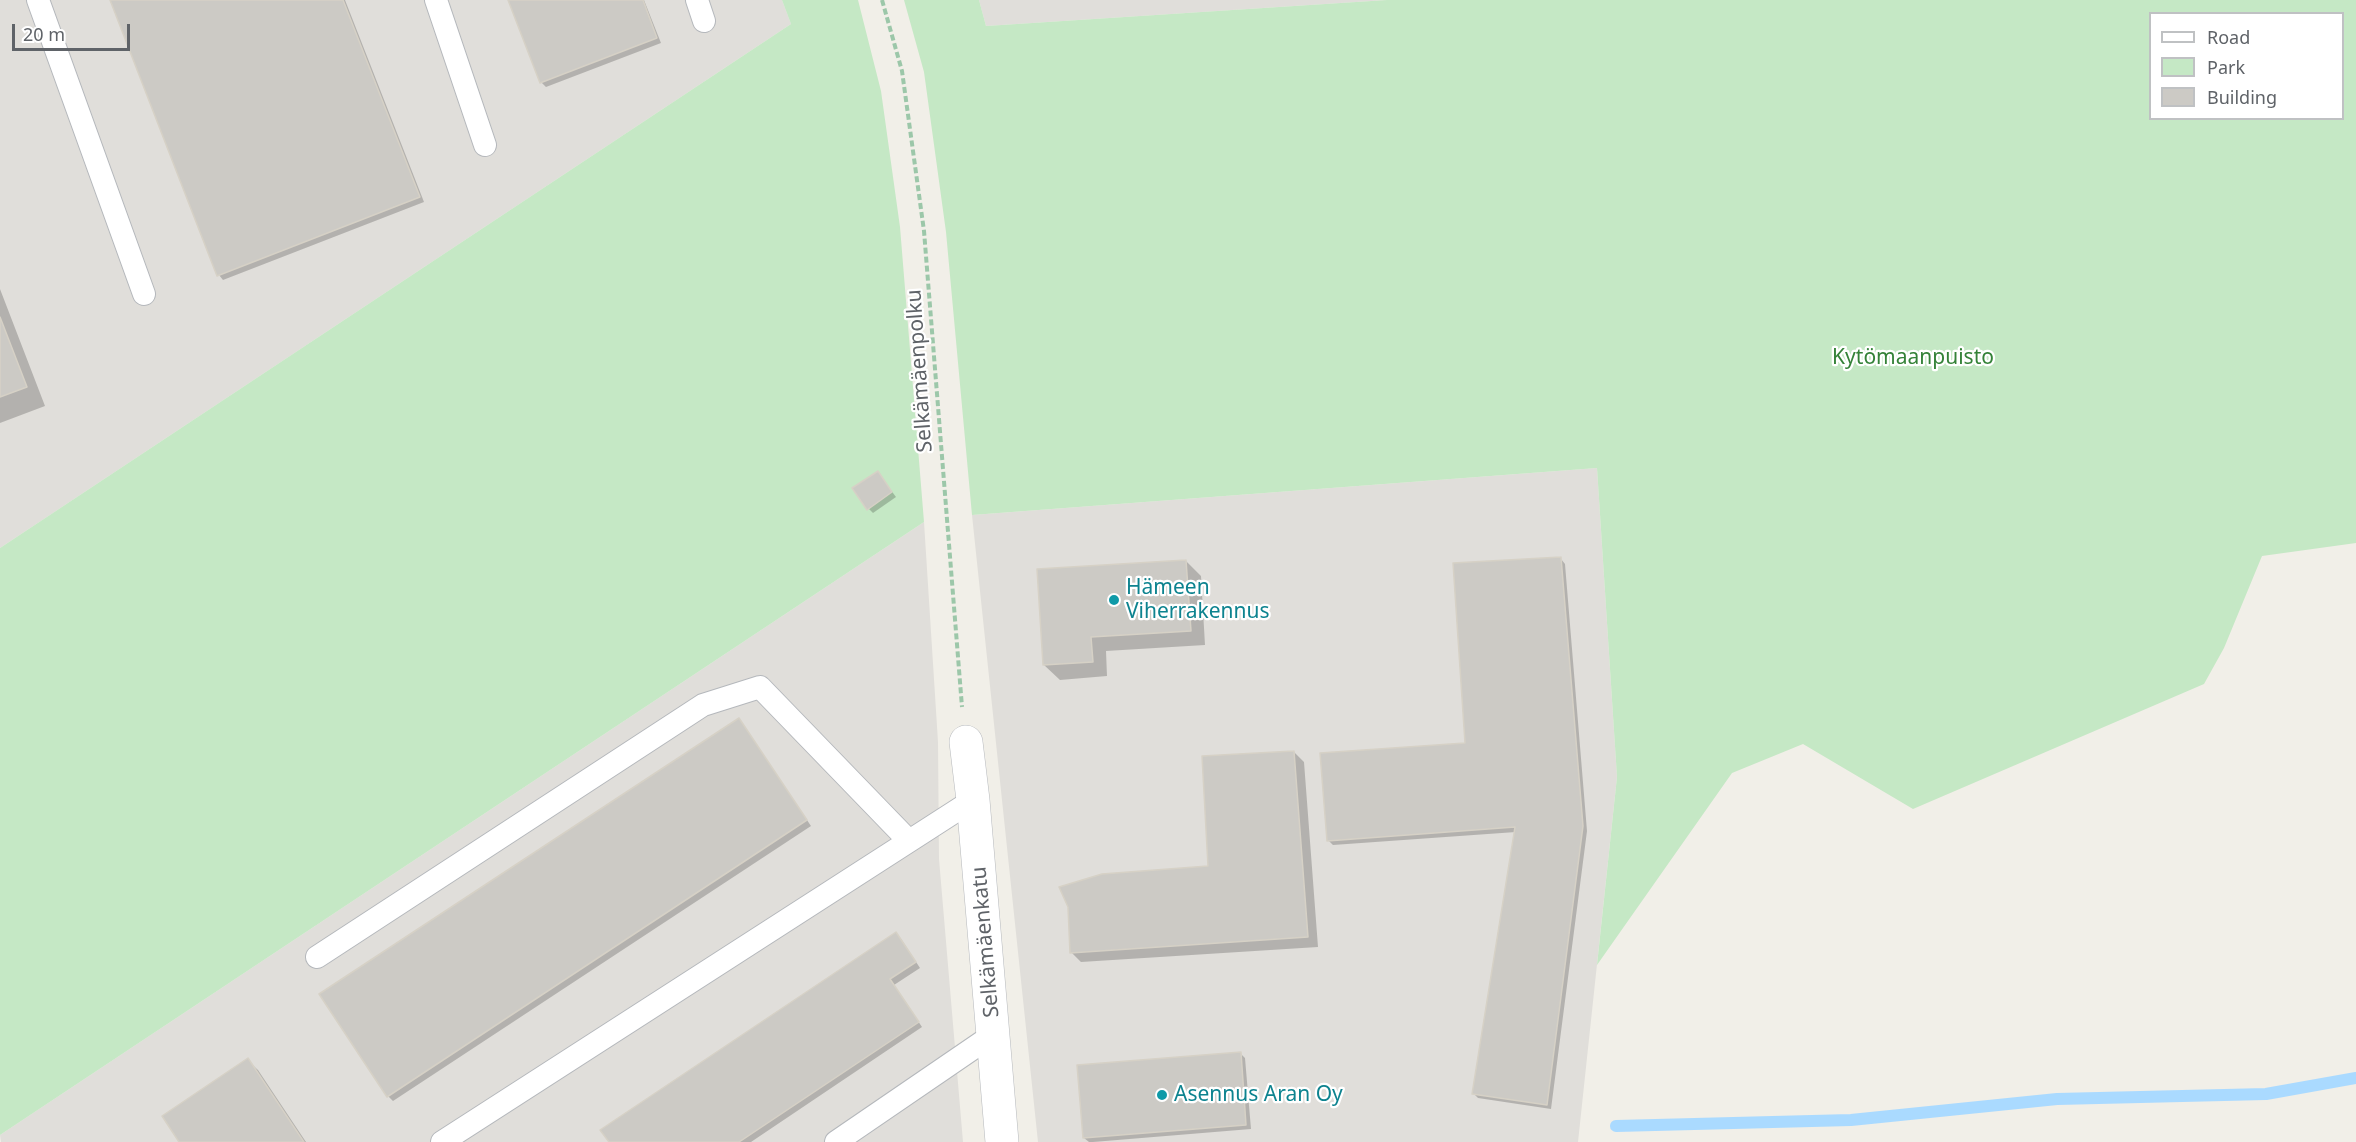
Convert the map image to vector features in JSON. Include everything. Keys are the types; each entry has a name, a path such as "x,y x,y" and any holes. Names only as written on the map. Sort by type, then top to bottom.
{"street":[{"name":"Selkämäenkatu","path":"966,742 1002,1142"}],"lane":[{"path":"38,0 144,294"},
{"path":"436,0 485,144"},
{"path":"317,957 703,705 760,687 909,841"},
{"path":"442,1142 973,800"},
{"path":"836,1142 994,1034"}],"path":[{"name":"Selkämäenpolku","path":"882,0 902,71 924,231 957,659 966,742"}],"shaded area":[{"path":"0,0 782,0 791,24 0,548"},
{"path":"979,0 1387,0 986,26"},
{"path":"1597,468 1617,777 1578,1142 1038,1142 972,515"},
{"path":"924,522 938,742 939,859 963,1142 1,1142 0,1135"}],"green space":[{"path":"782,0 858,0 881,91 900,227 924,522 0,1135 0,548 791,24"},
{"name":"Kytömaanpuisto","path":"904,0 979,0 986,26 1387,0 2356,0 2356,543 2262,556 2224,648 2204,684 1913,809 1803,744 1732,773 1597,965 1617,777 1597,468 972,515 946,232 924,72"}],"building":[{"path":"110,0 343,0 420,197 217,276"},
{"path":"508,0 643,0 657,38 540,83"},
{"path":"0,317 27,387 0,397"},
{"path":"878,471 892,492 867,510 852,488"},
{"path":"1561,557 1583,826 1547,1105 1472,1094 1515,827 1327,841 1320,753 1465,743 1453,563"},
{"name":"Hämeen Viherrakennus","path":"1186,560 1191,631 1091,637 1093,662 1043,665 1037,569"},
{"path":"739,718 807,820 387,1097 319,994"},
{"path":"1294,751 1308,937 1070,953 1068,907 1059,887 1102,874 1208,866 1202,756"},
{"path":"896,932 916,962 890,979 919,1022 739,1142 609,1142 600,1130"},
{"name":"Asennus Aran Oy","path":"1241,1052 1246,1125 1083,1138 1077,1065"},
{"path":"248,1058 304,1142 179,1142 162,1116"}],"waterway":[{"path":"1616,1126 1851,1120 2057,1099 2266,1094 2356,1078"}],"place":[{"name":"Hämeen Viherrakennus","path":"1114,600"},
{"name":"Asennus Aran Oy","path":"1162,1095"}]}
